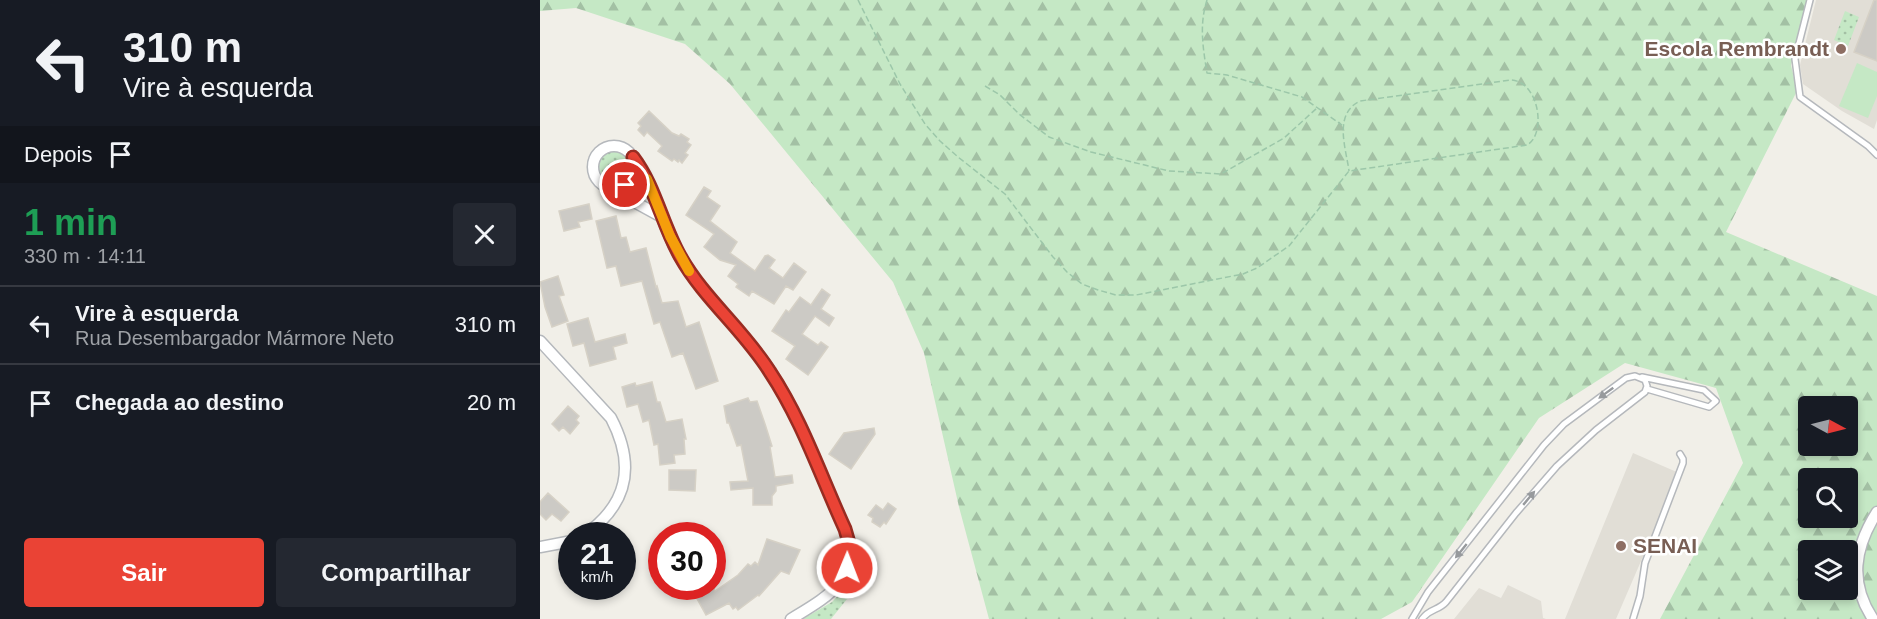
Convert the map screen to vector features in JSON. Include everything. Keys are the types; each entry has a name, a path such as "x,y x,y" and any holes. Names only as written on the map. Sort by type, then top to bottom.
{"street":[{"path":"662,217 601,184 593,165 598,153 610,146 629,151 647,178 679,255 690,272 757,352 775,379 796,419 845,529 849,543 849,555 843,579 827,596 791,619"},
{"path":"607,187 619,188 630,181 635,169 633,157"},
{"path":"540,341 611,418 619,433 625,453 625,474 620,494 611,511 601,522"},
{"path":"1873,619 1858,588 1857,564 1865,534 1877,512"},
{"path":"540,547 558,544"}],"lane":[{"path":"1810,0 1795,59 1800,97 1877,155"},
{"path":"1635,376 1645,380 1647,389"},
{"path":"1412,619 1428,592 1544,445 1564,424 1626,378 1635,376 1704,390 1716,401 1709,407 1647,389"},
{"path":"1422,619 1428,611 1439,608 1446,602 1516,513 1576,447 1647,389"},
{"path":"1633,619 1640,596 1645,563 1683,463 1680,454"}],"path":[{"path":"858,0 912,105 939,141 1005,194 1067,272 1082,284 1116,295 1136,295 1243,274 1257,268 1289,246 1349,171 1527,146 1538,132 1535,103 1528,87 1516,80 1360,101 1345,112 1343,125 1349,171"},
{"path":"1207,0 1203,14 1201,41 1207,73 1227,75 1263,84 1302,97 1343,125"},
{"path":"986,86 1000,95 1019,114 1049,137 1169,171 1221,174 1284,138 1317,108"}],"shaded area":[{"name":"Escola Rembrandt","path":"1816,0 1877,0 1877,120 1874,129 1842,111 1803,84 1800,65"},
{"name":"SENAI","path":"1633,453 1679,473 1616,619 1565,619"},
{"path":"1508,585 1541,601 1543,618 1546,619 1454,619 1479,588 1501,598"}],"green space":[{"path":"540,0 1809,0 1791,65 1797,91 1726,232 1877,296 1877,619 1660,619 1743,463 1716,388 1625,363 1539,418 1412,602 1381,619 989,619 959,507 924,353 893,282 730,84 685,44 576,8 540,11"},
{"path":"1845,11 1859,17 1848,46 1834,40"},
{"path":"1857,63 1877,72 1877,96 1868,118 1839,106"},
{"path":"614,151 625,155 629,166 625,177 614,181 603,177 599,166 603,155"},
{"path":"847,586 855,589 831,619 803,619 832,602"}],"building":[{"path":"1874,0 1877,0 1877,61 1854,52"},
{"path":"649,111 672,133 679,136 681,134 689,139 687,142 691,145 682,163 674,159 672,161 658,151 662,146 647,132 644,136 638,130 641,126 638,123"},
{"path":"704,187 711,191 707,197 720,206 710,221 737,242 730,253 755,271 768,255 775,260 769,268 783,278 794,263 806,272 793,290 786,286 774,304 752,291 749,296 736,287 738,284 728,276 736,265 720,260 704,247 714,234 686,215"},
{"path":"589,204 592,219 578,222 580,227 564,231 559,211"},
{"path":"616,216 621,238 626,237 630,252 646,248 662,303 678,301 686,327 699,322 718,381 696,389 683,353 672,357 660,322 654,324 642,281 621,286 616,266 607,268 596,221"},
{"path":"558,276 564,295 559,296 568,321 552,327 540,282"},
{"path":"822,289 830,295 821,309 834,318 829,326 815,316 802,334 818,345 821,342 828,347 808,375 786,359 795,346 772,331 786,310 789,312 800,297 811,305"},
{"path":"588,318 595,342 625,334 627,343 613,347 616,359 590,366 584,343 573,346 567,324"},
{"path":"652,382 657,402 660,402 666,422 682,419 686,439 684,439 685,454 674,455 675,463 660,465 658,444 654,445 649,420 643,422 638,404 627,407 622,387 635,383 636,386"},
{"path":"748,398 750,402 757,401 765,424 772,446 770,447 775,477 792,475 793,483 776,486 776,491 772,496 772,505 753,505 753,488 731,490 730,482 748,481 741,445 737,446 729,423 727,423 724,406"},
{"path":"568,406 579,416 576,420 579,423 570,434 563,427 559,431 552,424"},
{"path":"874,428 875,434 851,469 829,454 844,433"},
{"path":"669,470 696,470 695,491 669,490"},
{"path":"548,493 569,512 561,521 552,514 546,520 540,514 540,502"},
{"path":"888,503 896,509 886,524 884,522 880,527 872,522 873,518 868,515 876,505 883,510"},
{"path":"767,539 800,550 789,574 781,571 759,596 738,610 736,607 733,609 729,603 706,615 698,600 726,600 726,583 748,564 751,566 755,562 758,565"}],"slow traffic":[{"path":"647,179 670,236 689,271"}],"place":[{"name":"Escola Rembrandt","path":"1841,49"},
{"name":"SENAI","path":"1621,546"}],"route":[{"path":"625,185 634,175 633,157 647,178 679,255 702,288 757,352 771,372 796,419 845,529 849,543 847,568"}]}
